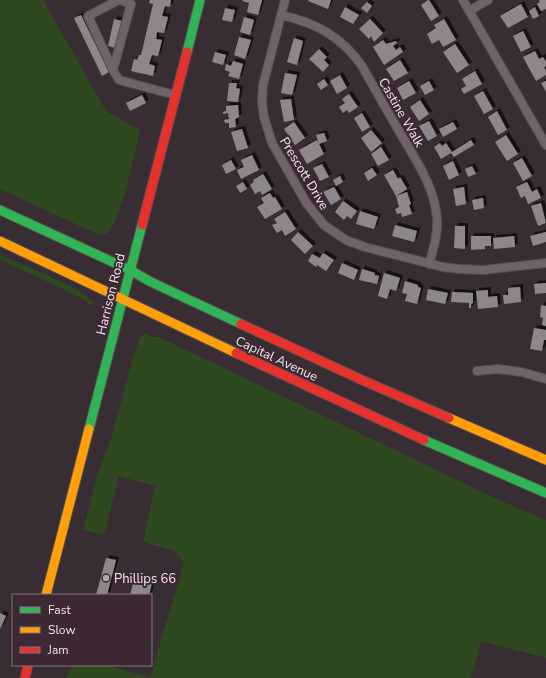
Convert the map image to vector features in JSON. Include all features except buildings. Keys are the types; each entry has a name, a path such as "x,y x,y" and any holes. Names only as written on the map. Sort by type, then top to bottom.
{"main road":[{"name":"Harrison Road","path":"46,594 200,0"},
{"name":"Capital Avenue","path":"0,210 362,380 546,460"},
{"name":"Capital Avenue","path":"0,242 426,441 546,493"},
{"path":"25,678 28,666"}],"street":[{"path":"113,70 131,4 120,0 88,16 113,70 119,80 175,95"},
{"name":"Prescott Drive","path":"284,0 263,85 262,103 264,117 270,137 296,185 307,204 324,225 346,240 365,247 429,264 458,269 473,270 546,263"},
{"path":"463,0 546,145"},
{"path":"469,11 488,0"},
{"name":"Castine Walk","path":"281,15 306,22 325,31 345,46 362,66 421,169 433,196 438,221 429,264"},
{"path":"477,371 498,369 521,372 546,378"}],"green space":[{"path":"0,0 43,0 106,111 140,130 122,201 112,227 106,234 96,234 0,189"},
{"path":"0,255 36,270 77,290 94,303 89,305 86,301 59,287 0,260"},
{"path":"145,333 151,337 159,337 499,500 546,520 546,658 481,641 471,678 66,678 72,666 108,666 150,677 184,563 175,551 143,542 155,486 119,476 104,535 83,530 98,473 112,436 133,357 140,337"}],"traffic: fast":[{"path":"187,52 200,0"},
{"path":"0,210 130,270 151,282 241,324"},
{"path":"89,429 142,225"},
{"path":"424,440 546,493"}],"traffic: slow":[{"path":"0,241 236,353"},
{"path":"449,418 546,460"},
{"path":"46,594 89,429"}],"traffic: jam":[{"path":"142,225 187,52"},
{"path":"241,324 362,380 449,418"},
{"path":"236,353 424,440"},
{"path":"25,678 28,666"}],"place":[{"name":"Phillips 66","path":"106,578"}]}
